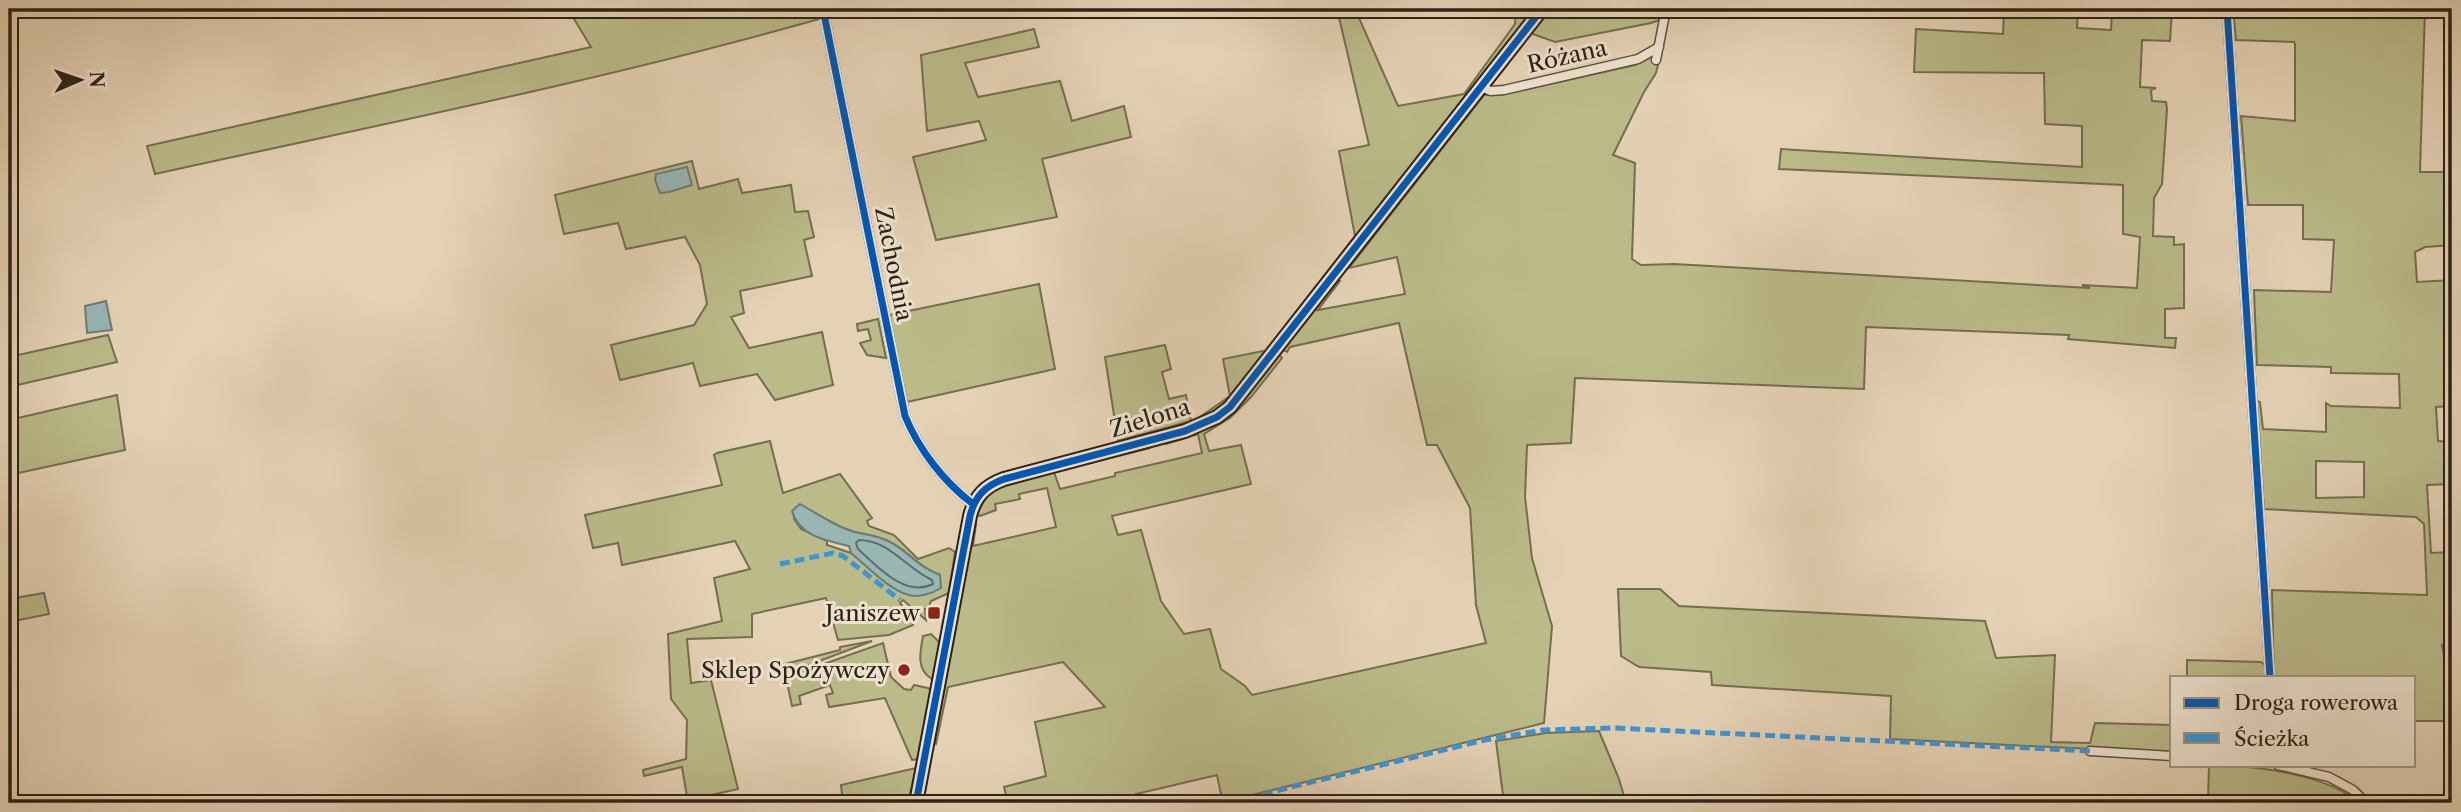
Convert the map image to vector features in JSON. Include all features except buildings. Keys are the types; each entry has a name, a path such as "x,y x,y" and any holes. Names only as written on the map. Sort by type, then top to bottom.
{"street":[{"name":"Zachodnia","path":"823,9 905,416 929,459 960,494 973,504"},
{"name":"Zielona","path":"973,504 987,487 1004,479 1185,431 1230,407 1542,9"},
{"path":"1656,60 1666,9"},
{"path":"2227,9 2270,676"},
{"name":"Różana","path":"1481,87 1491,91 1504,90 1638,59 1659,47"},
{"path":"916,803 973,504"},
{"path":"2090,751 2170,756"},
{"path":"2282,766 2329,777 2353,790 2366,803"}],"shaded area":[{"path":"568,9 817,9 819,19 572,82 155,174 147,146 591,47"},
{"path":"1337,9 1355,9 1398,106 1464,94 1515,24 1516,9 1537,9 1301,313 1298,310 1355,236 1339,151 1369,145"},
{"path":"1550,9 1662,9 1660,20 1651,23 1555,42 1530,33"},
{"path":"1672,9 1807,9 1807,17 1673,13"},
{"path":"2004,9 2078,9 2077,28 2111,30 2112,9 2172,9 2170,41 2142,40 2140,87 2156,88 2151,90 2152,101 2166,102 2167,109 2162,184 2154,198 2153,236 2174,237 2174,245 2184,244 2184,308 2165,309 2165,338 2176,338 2175,348 2068,339 2069,335 1866,327 1864,389 1575,378 1571,443 1527,445 1525,497 1532,558 1552,626 1544,723 1228,801 1222,799 1217,775 1136,794 1137,803 1008,803 1004,787 1046,776 1035,722 1105,707 1063,662 948,687 936,744 932,743 972,524 976,524 973,546 1056,527 1047,488 1019,494 1020,499 995,504 996,510 976,515 979,503 989,489 1150,445 1150,448 1054,472 1060,489 1202,453 1198,434 1166,444 1165,441 1197,431 1279,354 1282,358 1251,397 1230,418 1204,434 1209,451 1241,445 1251,484 1112,516 1118,535 1141,530 1161,601 1184,634 1210,629 1221,669 1245,686 1252,695 1486,643 1476,605 1470,508 1437,445 1427,445 1399,323 1290,347 1287,352 1282,349 1337,279 1340,281 1318,310 1405,294 1397,257 1349,268 1484,95 1500,95 1635,65 1651,57 1663,45 1656,73 1613,155 1635,163 1632,259 1641,265 1674,264 2090,288 2082,285 2137,288 2140,237 2123,234 2123,185 1779,169 1781,149 2082,167 2082,126 2045,124 2044,73 1914,72 1916,29 2003,34"},
{"path":"2233,9 2425,9 2420,172 2452,172 2452,245 2425,247 2415,252 2417,282 2452,280 2452,406 2436,407 2438,441 2452,442 2452,484 2427,485 2431,553 2452,552 2452,644 2442,645 2452,689 2452,751 2451,721 2416,721 2416,676 2274,676 2272,590 2427,595 2424,524 2416,517 2264,509 2257,401 2260,402 2263,429 2326,432 2326,403 2331,406 2400,408 2399,374 2331,373 2331,367 2257,365 2254,290 2331,292 2334,240 2303,239 2303,205 2248,205 2241,116 2295,121 2294,42 2236,40","holes":["2316,461 2364,462 2364,497 2316,498"]},
{"path":"1034,29 1039,47 965,63 978,97 1060,81 1072,121 1124,106 1131,137 1042,159 1057,217 936,240 913,157 986,140 979,121 927,131 921,55"},
{"path":"692,161 699,189 738,179 742,193 791,185 795,212 808,211 814,237 804,240 812,276 740,291 744,313 731,317 749,348 822,332 833,385 775,400 757,374 700,386 693,363 620,380 611,345 694,325 707,304 700,265 685,237 626,249 618,223 564,234 555,195"},
{"path":"1039,284 1055,369 907,402 889,315"},
{"path":"878,319 886,358 867,355 860,343 871,340 868,329 858,331 857,324"},
{"path":"108,335 117,362 9,387 9,357"},
{"path":"1165,345 1171,369 1162,372 1169,399 1186,395 1191,421 1118,441 1105,357"},
{"path":"1263,351 1267,355 1237,391 1201,421 1197,419 1230,396 1223,359"},
{"path":"117,395 125,450 9,475 9,420"},
{"path":"770,441 783,493 840,474 872,518 867,521 869,526 894,535 918,559 949,548 955,552 949,593 931,601 928,609 925,609 926,620 903,600 900,603 913,625 889,635 838,640 826,598 752,614 752,637 687,639 691,683 711,680 738,789 684,801 687,797 682,767 644,776 643,770 686,759 687,720 671,699 668,634 722,621 714,578 750,569 735,541 622,565 618,543 593,548 585,515 722,485 714,455","holes":["800,505 844,528 886,540 925,568 940,575 886,582 851,553 827,545 827,541 801,529 794,519"]},
{"path":"1618,589 1660,589 1679,606 1985,621 1996,658 2055,655 2051,742 2090,743 2095,723 2170,725 2170,753 1890,739 1891,696 1712,685 1711,672 1639,667 1621,656"},
{"path":"44,593 49,614 9,622 9,599"},
{"path":"931,634 940,643 932,679 923,671 920,660 923,636"},
{"path":"872,641 783,675 781,665 840,650 840,647"},
{"path":"883,643 891,677 904,689 911,690 914,685 932,689 919,759 912,760 885,698 829,707 826,695 833,693 830,685 799,696 801,704 792,706 784,678"},
{"path":"2187,660 2261,662 2266,666 2267,676 2187,676"},
{"path":"1599,731 1626,803 1504,803 1496,741 1546,733"},
{"path":"2209,766 2228,766 2267,769 2309,778 2345,793 2359,803 2188,803 2208,801"},
{"path":"916,768 908,803 843,803 841,785"}],"water":[{"path":"687,167 692,185 660,193 655,180 656,174"},
{"path":"106,301 112,330 87,333 85,306"},
{"path":"800,504 844,528 886,540 925,568 940,575 941,588 917,596 902,593 878,577 851,553 849,546 807,532 792,511"}],"marked path":[{"path":"780,564 833,553 843,556 900,600"},
{"path":"1234,803 1485,740 1543,730 1614,728 2090,751"}],"cycle path":[{"path":"823,9 905,416 917,441 933,464 952,486 973,504"},
{"path":"916,803 970,516 978,497 991,485 1004,479 1185,431 1217,417 1230,407 1542,9"},
{"path":"2227,9 2270,676"}],"place":[{"name":"Janiszew","path":"934,613"},
{"name":"Sklep Spożywczy","path":"904,670"}]}
